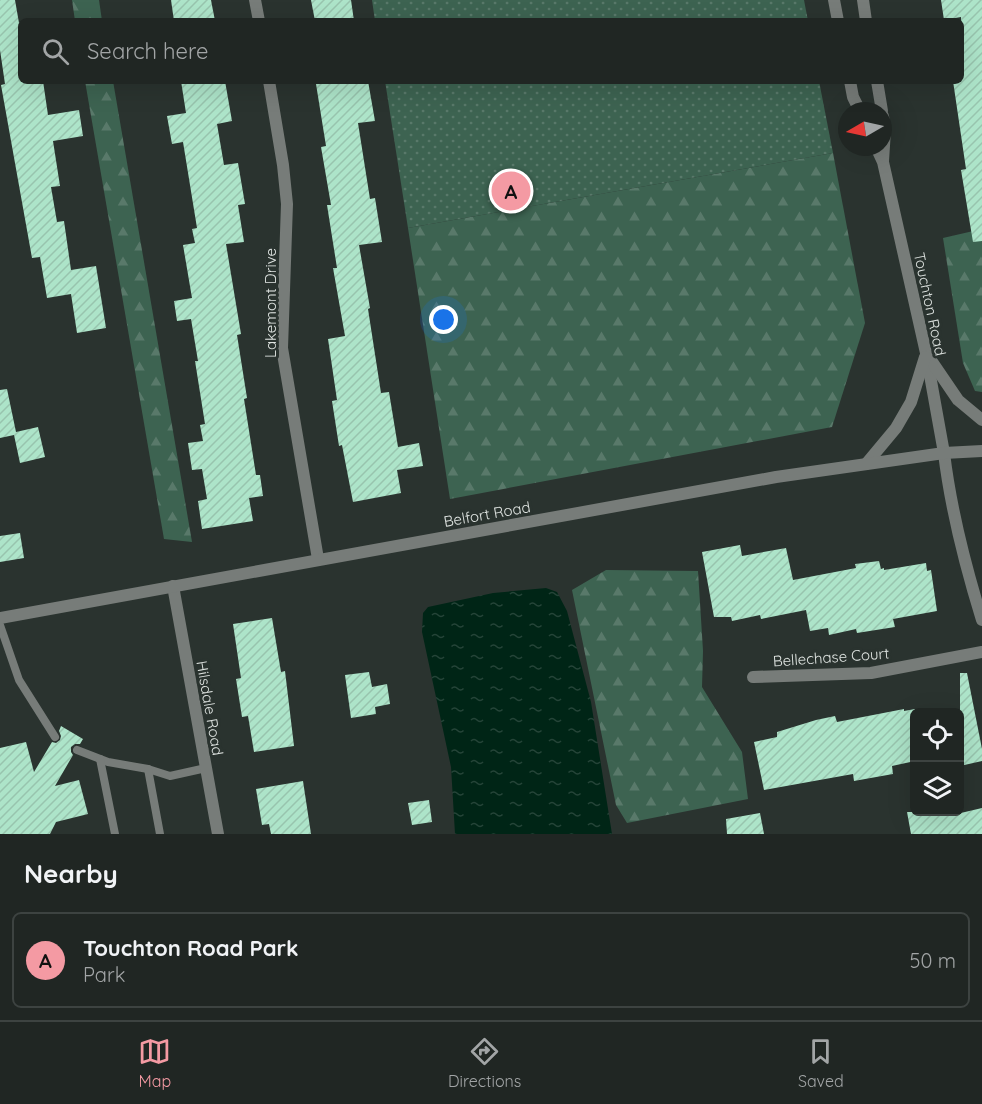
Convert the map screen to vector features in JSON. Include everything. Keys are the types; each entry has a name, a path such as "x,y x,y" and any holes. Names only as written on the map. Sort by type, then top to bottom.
{"street":[{"path":"255,0 258,18"},
{"path":"834,0 837,18"},
{"path":"863,0 866,18"},
{"name":"Lakemont Drive","path":"270,84 287,204 282,348 318,559"},
{"path":"851,84 856,102"},
{"path":"878,84 880,102"},
{"name":"Touchton Road","path":"880,156 926,353 949,494 964,564 982,620"},
{"name":"Touchton Road","path":"883,156 883,162"},
{"path":"926,353 958,400 982,420"},
{"path":"866,464 896,428 911,402 926,353"},
{"name":"Belfort Road","path":"0,618 776,477 944,453 982,451"},
{"name":"Hilsdale Road","path":"173,586 218,834"},
{"name":"Bellechase Court","path":"753,677 871,673 982,652"}],"lane":[{"path":"0,625 19,680 55,736"},
{"path":"77,750 100,759 170,776 206,768"},
{"path":"100,759 115,834"},
{"path":"148,769 160,834"}],"green space":[{"path":"72,0 99,0 102,18 75,18"},
{"path":"372,0 804,0 807,18 375,18"},
{"path":"86,84 114,84 192,542 164,539"},
{"path":"385,84 820,84 833,153 408,228"},
{"path":"833,153 865,323 832,427 450,499 408,228"},
{"path":"982,229 982,392 975,391 963,363 943,238"},
{"path":"606,570 698,571 703,651 702,687 742,752 748,799 627,823 616,805 572,590"}],"water":[{"path":"546,588 557,592 567,611 591,702 612,834 455,834 451,767 422,632 423,613 428,607 493,593"}],"building":[{"path":"0,0 15,0 18,18 18,84 43,84 48,115 79,110 83,136 53,141 60,186 51,187 57,222 64,221 71,270 96,266 106,328 77,333 71,294 47,298 40,257 32,258 1,85 5,84 0,50"},
{"path":"171,0 211,0 214,18 174,18"},
{"path":"311,0 351,0 354,18 314,18"},
{"path":"941,0 982,0 982,241 973,242 961,170 966,169 953,84 964,84 964,18 944,18"},
{"path":"181,84 226,84 232,121 217,124 224,165 238,163 245,204 238,205 244,242 226,244 241,334 237,335 247,398 244,399 256,475 260,475 263,496 249,498 253,521 202,529 198,501 207,499 202,469 192,470 188,443 203,441 200,425 205,424 195,361 198,361 191,319 177,321 174,301 192,298 183,245 195,243 192,229 197,228 183,142 172,144 167,116 186,113"},
{"path":"316,84 369,84 375,121 358,123 370,199 375,198 382,242 359,245 370,308 368,309 381,393 389,392 398,447 419,443 423,466 397,470 401,493 353,502 342,445 339,446 332,401 337,400 328,339 345,336 333,268 337,268 327,205 331,205 321,147 326,146"},
{"path":"7,389 16,432 38,427 45,457 20,463 14,435 0,438 0,390"},
{"path":"20,533 24,558 0,562 0,536"},
{"path":"740,545 742,556 786,548 793,580 856,568 855,564 879,561 881,569 884,568 884,570 926,563 927,571 931,570 937,611 893,619 895,627 857,633 856,629 829,635 828,628 810,631 806,610 761,619 760,615 732,621 731,617 714,617 702,552"},
{"path":"272,618 281,672 285,671 294,746 254,752 248,716 242,717 236,679 241,678 233,624"},
{"path":"369,672 372,687 387,684 390,704 375,707 376,714 351,718 345,675"},
{"path":"960,673 967,673 982,749 982,761 964,765 964,708 960,708"},
{"path":"904,709 904,711 910,710 910,762 892,766 893,774 854,781 853,774 764,790 754,742 777,737 777,732 816,720 835,716 837,722"},
{"path":"61,726 83,739 80,744 71,747 73,755 55,786 79,780 88,814 56,822 50,834 0,834 0,748 26,742 34,772 52,742 56,743 60,740"},
{"path":"303,781 311,834 271,834 269,824 262,825 256,789"},
{"path":"429,800 432,822 412,825 408,803"},
{"path":"982,808 982,834 911,834 907,812 910,812 910,816 964,816 964,812"},
{"path":"760,813 764,834 727,834 726,819"}],"place":[{"name":"Touchton Road Park","path":"511,191"}]}
